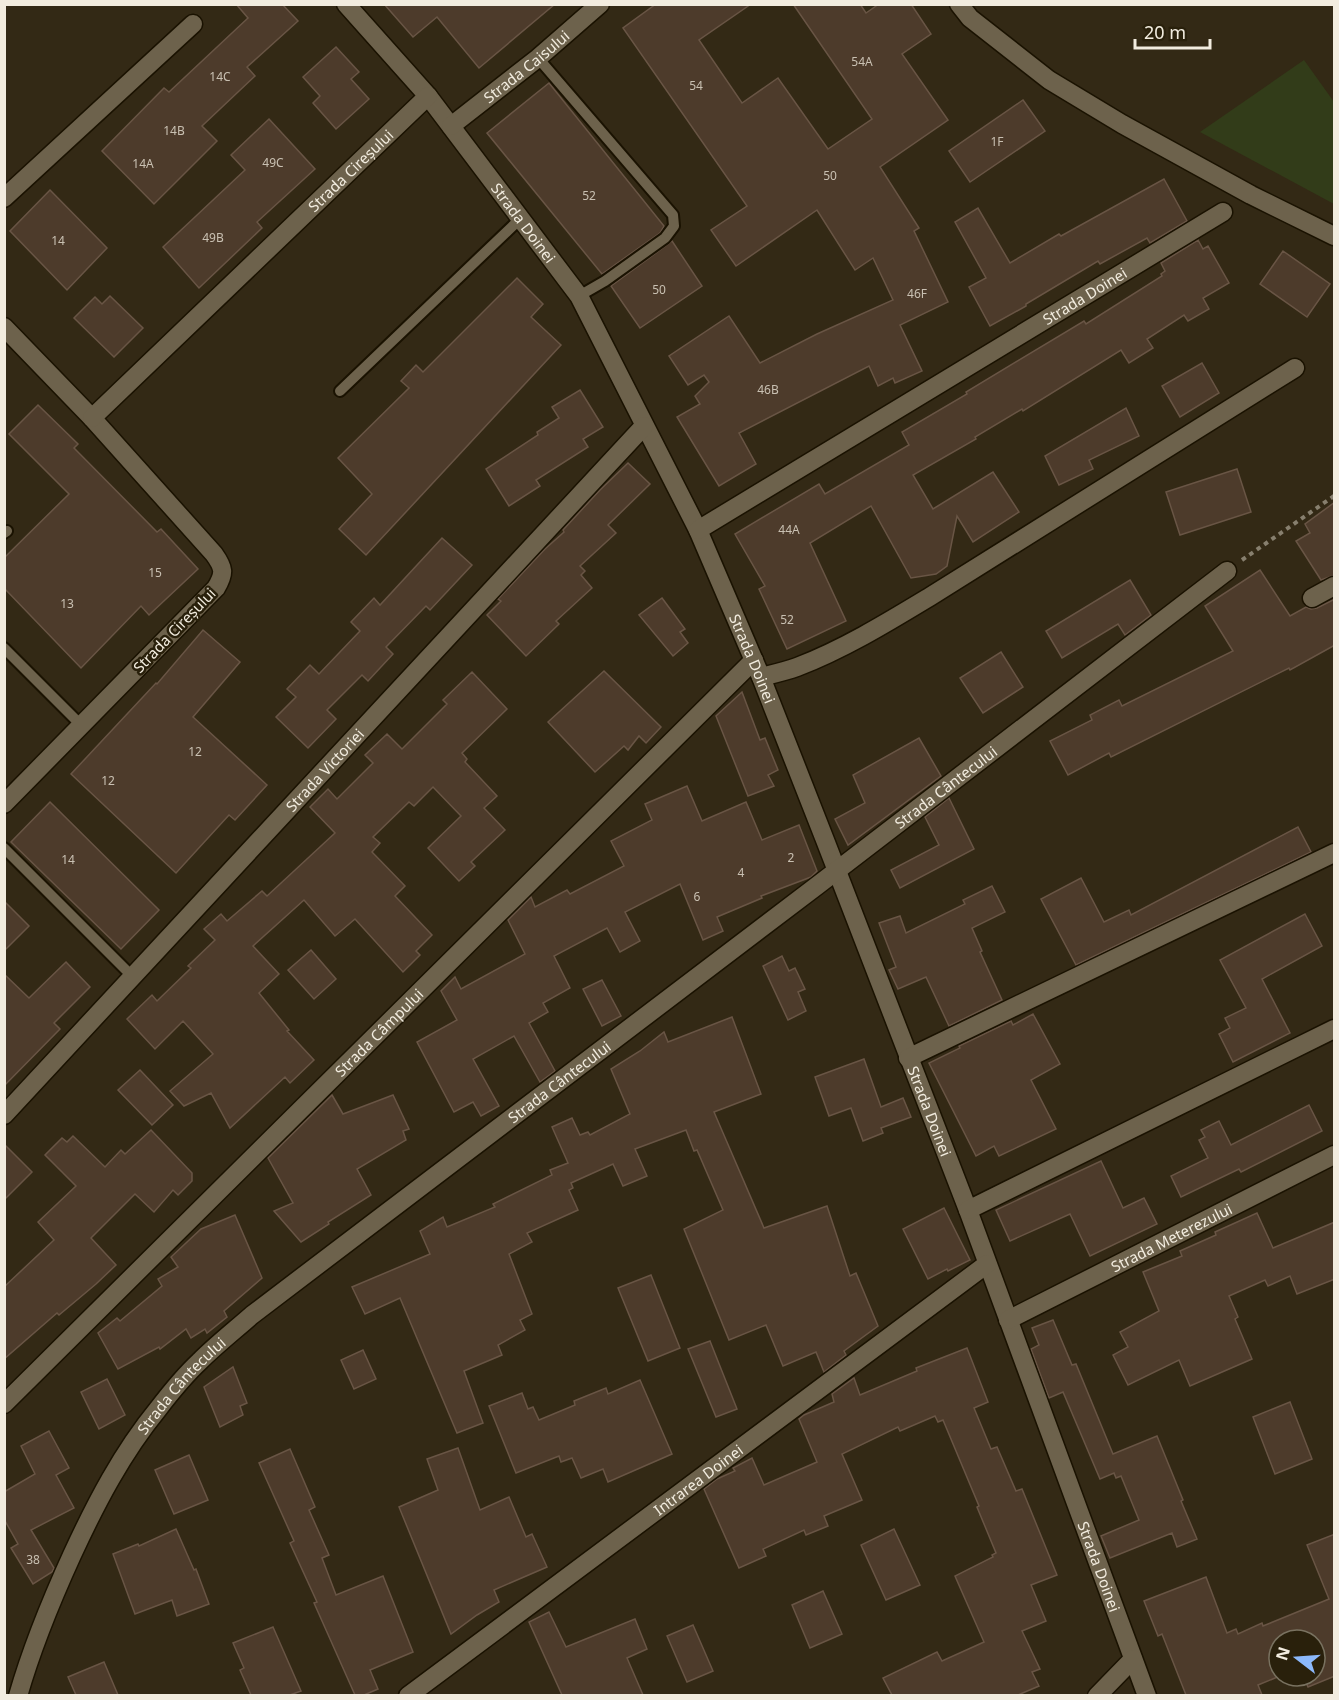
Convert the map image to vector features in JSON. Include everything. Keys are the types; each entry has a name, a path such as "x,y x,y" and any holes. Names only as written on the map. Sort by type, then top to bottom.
{"street":[{"name":"Strada Doinei","path":"346,4 428,96 579,296 698,530 758,669 837,870 968,1210 1147,1695"},
{"name":"Strada Caisului","path":"451,126 538,58 600,4"},
{"path":"958,4 970,18 1006,48 1058,85 1122,124 1251,195 1335,236"},
{"path":"4,198 193,24"},
{"name":"Strada Cireșului","path":"92,418 428,96"},
{"name":"Strada Doinei","path":"698,530 1223,212"},
{"name":"Strada Cireșului","path":"4,327 92,418 214,554 221,564 223,576 216,588 4,804"},
{"path":"758,669 797,667 882,625 1295,368"},
{"name":"Strada Victoriei","path":"4,1115 644,426"},
{"name":"Strada Cântecului","path":"18,1695 46,1612 108,1483 131,1444 158,1408 200,1361 252,1315 1227,571"},
{"path":"1312,597 1335,585"},
{"name":"Strada Câmpului","path":"4,1404 758,669"},
{"path":"908,1058 1335,853"},
{"path":"968,1210 1335,1029"},
{"name":"Strada Meterezului","path":"1008,1320 1335,1155"},
{"name":"Intrarea Doinei","path":"408,1695 987,1264"},
{"path":"1097,1695 1133,1659"}],"lane":[{"path":"538,58 673,215 674,226 665,238 605,281 579,296"},
{"path":"340,391 520,219"},
{"path":"4,648 82,726"},
{"path":"4,848 133,977"}],"path":[{"path":"1227,571 1335,496"}],"green space":[{"path":"1304,60 1334,102 1334,204 1200,132"}],"building":[{"path":"236,4 282,4 298,21 247,67 255,76 202,126 217,141 154,204 102,151 164,88 169,92 248,18"},
{"path":"384,4 555,4 479,68 437,17 413,37"},
{"path":"656,4 751,4 699,40 742,103 778,78 828,149 872,119 793,4 860,4 866,13 879,4 911,4 931,34 902,54 948,120 880,167 919,228 914,231 948,302 900,325 922,371 895,383 893,378 878,386 869,366 739,433 756,464 719,486 677,417 700,404 695,396 709,382 704,375 688,385 669,356 729,316 760,363 817,334 893,300 873,258 855,270 817,210 736,266 711,230 747,206 623,28"},
{"path":"336,47 359,72 351,79 369,99 336,129 313,103 320,96 303,77"},
{"path":"549,83 664,226 660,233 602,274 487,133"},
{"path":"1023,100 1045,131 970,182 949,151"},
{"path":"269,119 315,169 257,222 262,228 199,288 163,247 245,170 231,155"},
{"path":"1164,179 1187,221 1150,243 1147,238 1100,264 1098,261 990,326 969,287 986,278 955,222 978,208 1010,263 1059,234 1061,236"},
{"path":"50,190 107,248 67,290 10,231"},
{"path":"1198,240 1203,249 1208,246 1229,283 1203,298 1209,309 1188,321 1184,315 1147,339 1153,348 1129,363 1121,350 1023,411 1022,409 975,437 976,439 913,475 933,509 993,472 1019,512 973,542 957,516 947,566 936,574 911,578 871,506 810,543 846,621 787,649 759,589 765,586 735,534 819,484 825,494 909,445 902,432 1084,321 1086,324 1162,276 1161,274 1165,271 1161,263"},
{"path":"672,241 702,286 640,328 611,286"},
{"path":"1283,251 1330,284 1307,317 1260,284"},
{"path":"517,278 543,304 531,317 561,345 366,555 339,529 372,494 338,458 409,388 401,381 416,365 423,372"},
{"path":"110,296 143,328 114,357 74,318 95,297 102,304"},
{"path":"1202,363 1219,393 1180,417 1162,386"},
{"path":"580,390 603,427 583,439 588,447 536,480 540,486 509,506 486,469 538,435 537,432 559,418 552,407"},
{"path":"38,405 78,444 74,448 157,532 161,529 198,569 149,615 141,606 81,668 4,588 4,558 69,494 9,434"},
{"path":"1126,408 1139,436 1089,460 1093,469 1059,485 1045,456"},
{"path":"628,463 650,484 608,525 616,533 580,566 585,571 581,575 592,588 556,621 559,624 526,656 487,615 501,601 498,599"},
{"path":"1237,469 1251,512 1180,535 1166,492"},
{"path":"1335,502 1335,575 1321,580 1296,541 1310,533 1305,524"},
{"path":"442,538 472,565 430,610 426,606 386,647 393,654 368,681 362,675 327,710 336,719 308,748 276,717 296,697 287,689 310,665 319,674 360,631 351,622 374,598 380,605"},
{"path":"1260,570 1290,616 1306,607 1317,608 1335,599 1335,645 1290,670 1289,668 1111,757 1109,753 1068,775 1050,741 1092,720 1090,715 1119,700 1122,706 1233,651 1205,606"},
{"path":"1130,580 1151,615 1125,635 1118,624 1062,658 1046,631"},
{"path":"662,598 685,629 680,632 688,643 673,656 639,615"},
{"path":"203,630 240,662 193,717 267,785 235,820 229,815 176,873 71,774 157,684"},
{"path":"1001,652 1023,687 983,713 960,678"},
{"path":"604,671 661,727 646,743 639,736 628,750 624,746 595,772 548,722"},
{"path":"472,672 507,709 462,753 467,759 465,762 497,796 484,808 505,830 471,862 475,866 459,881 428,848 461,816 433,787 414,806 409,802 373,837 380,843 372,852 405,886 395,896 432,935 416,951 420,955 403,972 355,919 335,936 304,900 253,946 279,974 259,993 289,1030 287,1031 314,1060 290,1083 285,1077 230,1128 211,1093 184,1106 170,1091 213,1054 183,1021 155,1049 127,1019 152,995 157,1001 191,968 188,966 215,940 204,929 221,914 227,921 262,891 267,896 335,833 310,807 328,789 337,799 373,763 365,755 387,734 402,749 447,704 443,700"},
{"path":"742,692 760,740 765,738 778,770 768,775 774,786 748,796 716,716"},
{"path":"919,738 941,776 848,845 835,819 865,803 853,775"},
{"path":"687,786 702,821 746,802 762,840 799,825 817,871 811,877 761,896 762,898 717,917 723,931 703,940 680,884 625,912 640,941 620,952 607,928 554,956 570,988 543,1003 548,1012 529,1023 555,1071 540,1082 514,1036 473,1059 499,1106 481,1116 473,1102 454,1112 417,1042 457,1020 441,991 455,977 461,989 525,954 508,920 531,897 535,907 567,890 570,894 624,866 611,841 652,820 645,804"},
{"path":"949,798 974,849 900,888 891,870 939,845 925,817"},
{"path":"50,802 159,910 121,949 11,842"},
{"path":"1298,827 1311,852 1076,965 1041,899 1081,878 1104,922 1129,910 1131,915"},
{"path":"992,886 1005,912 972,928 982,951 980,952 1002,1000 949,1026 926,977 898,989 889,970 896,967 879,923 900,916 906,933 965,904 963,900"},
{"path":"4,901 29,926 4,951"},
{"path":"1305,914 1322,946 1262,979 1290,1033 1233,1062 1219,1034 1230,1028 1225,1018 1246,1008 1220,960"},
{"path":"311,950 336,979 314,999 288,970"},
{"path":"782,956 789,971 795,968 805,989 798,992 806,1011 788,1020 763,966"},
{"path":"66,962 90,987 54,1023 60,1029 4,1086 4,974 29,998"},
{"path":"602,980 621,1016 602,1026 583,989"},
{"path":"1033,1014 1060,1064 1031,1080 1056,1129 999,1156 994,1146 976,1156 929,1063 1011,1021 1013,1025"},
{"path":"732,1017 761,1094 714,1112 764,1228 827,1206 850,1276 856,1273 878,1326 844,1351 846,1355 824,1372 816,1352 783,1366 766,1325 729,1340 684,1229 723,1210 686,1130 635,1149 647,1176 623,1186 613,1164 571,1183 573,1188 569,1190 578,1210 527,1233 532,1242 509,1254 532,1314 520,1320 525,1330 498,1345 502,1355 464,1371 483,1423 457,1433 400,1298 365,1314 352,1287 430,1254 420,1231 443,1217 447,1227 495,1207 493,1204 552,1175 550,1170 568,1163 552,1127 572,1118 580,1135 588,1132 590,1135 630,1114 611,1069 640,1051 664,1032 668,1042"},
{"path":"864,1059 881,1107 903,1098 911,1117 881,1128 883,1133 863,1141 851,1108 829,1116 815,1077"},
{"path":"140,1070 173,1105 152,1125 118,1090"},
{"path":"332,1095 343,1114 393,1095 409,1129 403,1131 406,1140 357,1169 371,1195 301,1242 274,1211 293,1203 268,1158"},
{"path":"1309,1105 1322,1131 1241,1172 1239,1169 1181,1197 1171,1176 1208,1158 1199,1140 1205,1137 1201,1130 1219,1121 1231,1145"},
{"path":"151,1130 192,1173 192,1181 178,1195 173,1190 154,1212 135,1194 91,1238 116,1265 4,1359 4,1287 54,1240 38,1222 76,1186 45,1155 62,1138 67,1142 73,1136 105,1167 121,1150 125,1154"},
{"path":"4,1144 32,1172 4,1200"},
{"path":"1101,1161 1123,1208 1144,1198 1157,1224 1090,1256 1070,1214 1010,1241 996,1210"},
{"path":"944,1208 970,1260 928,1279 903,1229"},
{"path":"1257,1213 1273,1248 1335,1222 1335,1279 1297,1294 1290,1276 1268,1286 1265,1280 1229,1296 1238,1317 1235,1319 1252,1359 1190,1386 1179,1360 1128,1385 1113,1355 1128,1347 1120,1332 1159,1311 1143,1272 1182,1256 1180,1251"},
{"path":"235,1215 262,1278 224,1311 227,1317 207,1333 205,1329 191,1338 186,1329 160,1349 159,1347 118,1369 98,1333 117,1318 120,1321 162,1286 158,1279 178,1267 171,1257 201,1229"},
{"path":"651,1275 680,1348 648,1361 618,1288"},
{"path":"1053,1320 1072,1365 1076,1364 1113,1454 1157,1436 1197,1539 1177,1547 1172,1533 1110,1558 1101,1536 1139,1520 1121,1476 1116,1478 1114,1473 1100,1479 1063,1392 1049,1398 1031,1349 1039,1345 1032,1328"},
{"path":"710,1341 737,1409 716,1417 688,1349"},
{"path":"967,1348 988,1402 974,1408 991,1449 997,1447 1016,1491 1022,1489 1057,1575 1031,1585 1046,1621 1022,1631 1040,1669 1032,1672 1039,1686 1018,1695 892,1695 883,1678 937,1652 942,1661 984,1642 955,1576 993,1557 992,1555 996,1553 943,1420 938,1422 935,1416 900,1431 898,1427 842,1454 862,1500 824,1516 828,1526 806,1535 804,1530 763,1549 766,1556 739,1568 704,1489 717,1479 735,1471 733,1468 752,1458 764,1485 817,1462 799,1419 804,1415 834,1402 832,1394 854,1378 860,1395 917,1371 916,1368"},
{"path":"363,1350 376,1379 354,1389 341,1360"},
{"path":"233,1367 247,1403 240,1406 243,1415 220,1427 204,1387"},
{"path":"107,1379 125,1415 99,1429 81,1392"},
{"path":"640,1380 672,1454 608,1482 603,1469 581,1478 572,1458 561,1462 559,1456 516,1473 489,1406 522,1393 528,1409 533,1407 539,1420 575,1405 574,1401 606,1388 608,1394"},
{"path":"1290,1402 1312,1459 1275,1474 1253,1417"},
{"path":"49,1431 69,1468 56,1475 74,1508 31,1530 54,1568 52,1572 33,1584 11,1548 18,1544 4,1519 4,1492 35,1474 21,1446"},
{"path":"458,1448 480,1510 509,1497 526,1537 532,1534 547,1567 494,1590 499,1602 451,1634 399,1507 438,1490 427,1459"},
{"path":"290,1449 315,1507 309,1510 329,1555 322,1558 336,1595 383,1576 413,1652 370,1670 378,1689 364,1695 355,1695 314,1603 317,1602 290,1543 294,1541 259,1463"},
{"path":"189,1455 208,1500 174,1514 155,1470"},
{"path":"176,1529 194,1570 196,1569 209,1604 177,1616 172,1600 135,1614 113,1554 138,1544 139,1546"},
{"path":"894,1529 920,1585 886,1600 861,1545"},
{"path":"1335,1534 1335,1676 1327,1679 1327,1628 1267,1628 1267,1681 1258,1685 1262,1695 1186,1695 1162,1634 1158,1636 1144,1601 1206,1577 1227,1633 1236,1629 1238,1634 1262,1623 1263,1626 1329,1599 1307,1545"},
{"path":"823,1591 842,1634 810,1648 792,1605"},
{"path":"549,1612 566,1647 635,1619 647,1649 627,1658 643,1695 562,1695 529,1622"},
{"path":"693,1625 713,1671 687,1682 667,1636"},
{"path":"273,1627 301,1691 290,1695 251,1695 240,1670 244,1668 233,1643"},
{"path":"104,1662 118,1695 76,1695 68,1677"}]}
